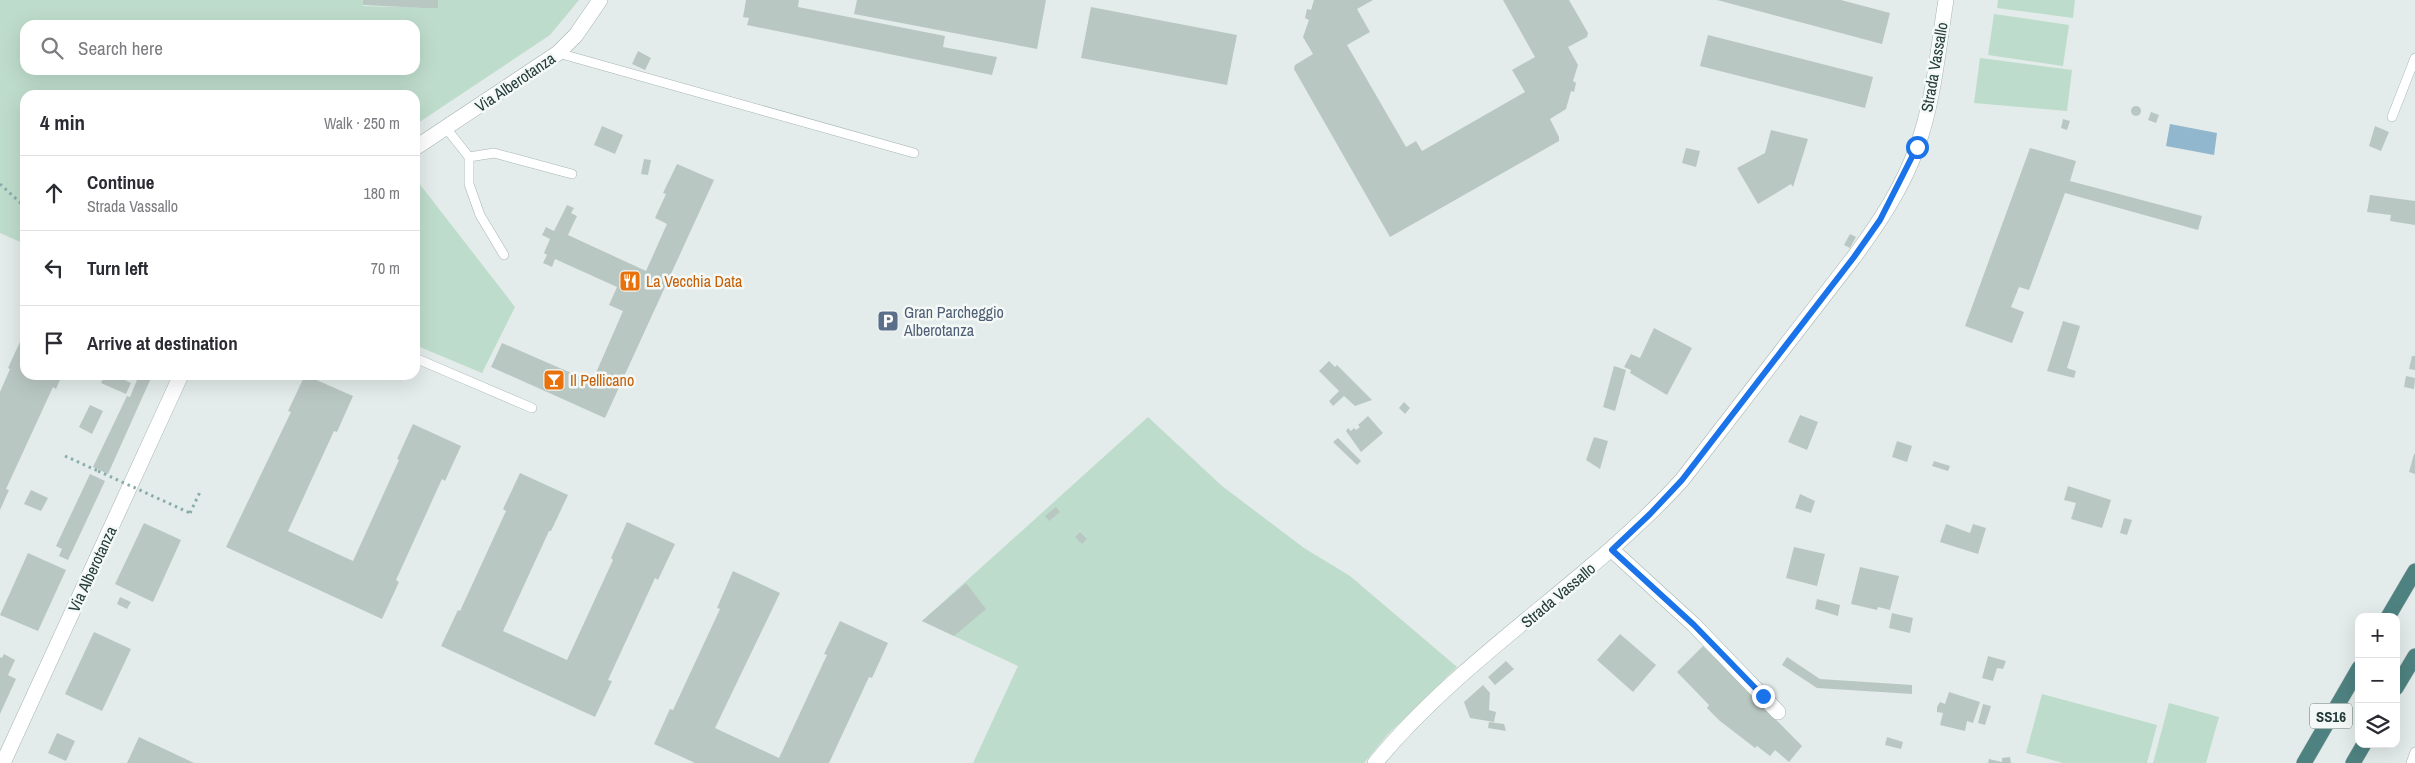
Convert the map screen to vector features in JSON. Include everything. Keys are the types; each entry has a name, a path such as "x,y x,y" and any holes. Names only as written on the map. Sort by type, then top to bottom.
{"highway":[{"path":"2390,613 2415,571"},
{"path":"2400,681 2415,656"},
{"name":"SS16","path":"2304,763 2355,675"},
{"name":"SS16","path":"2353,763 2362,748"}],"street":[{"name":"Via Alberotanza","path":"420,145 558,53 576,35 600,0"},
{"name":"Strada Vassallo","path":"1375,763 1459,677 1612,550 1650,514 1682,480 1854,257 1880,220 1917,147 1928,106 1946,0"},
{"name":"Via Alberotanza","path":"3,763 179,380"},
{"path":"1612,550 1694,625 1778,712"}],"lane":[{"path":"558,53 914,152"},
{"path":"2392,118 2415,58"},
{"path":"446,128 469,157 469,184 480,215 504,255"},
{"path":"469,157 494,153 572,174"},
{"path":"420,360 532,408"},
{"path":"2411,763 2415,752"}],"path":[{"path":"0,184 20,202"},
{"path":"65,456 190,513 201,490"}],"green space":[{"path":"0,0 363,0 363,6 437,8 438,0 579,0 550,35 420,122 420,90 20,90 20,242 0,233"},
{"path":"1998,0 2075,0 2073,18 1997,8"},
{"path":"1994,14 2069,25 2063,66 1988,55"},
{"path":"1980,58 2072,70 2067,111 1974,103"},
{"path":"420,184 515,307 482,373 420,347"},
{"path":"1148,417 1222,486 1304,548 1350,576 1457,667 1388,734 1364,763 973,763 1018,666 922,621"},
{"path":"2042,694 2157,725 2147,763 2063,763 2026,753"},
{"path":"2169,703 2219,717 2206,763 2153,763"}],"water":[{"path":"2170,124 2217,133 2214,155 2166,146"}],"building":[{"path":"363,0 438,0 438,8 363,5"},
{"path":"746,0 799,0 798,7 945,36 943,47 997,57 992,75 747,25 749,18 743,17"},
{"path":"857,0 1046,0 1037,49 854,14"},
{"path":"1314,0 1373,0 1357,9 1370,32 1347,45 1406,147 1416,141 1422,151 1525,92 1512,70 1535,57 1503,0 1569,0 1588,33 1587,37 1568,47 1578,65 1573,81 1576,83 1574,92 1571,91 1566,109 1550,119 1559,137 1559,141 1390,237 1294,69 1295,65 1313,54 1303,37 1309,20 1305,18 1307,9 1311,10"},
{"path":"1717,0 1841,0 1890,13 1882,44"},
{"path":"1091,7 1237,35 1227,85 1081,58"},
{"path":"1708,35 1873,77 1865,108 1700,66"},
{"path":"638,51 651,58 645,70 632,64"},
{"path":"2134,106 2138,106 2141,111 2140,115 2134,116 2131,113 2131,109"},
{"path":"2151,112 2159,115 2156,123 2148,120"},
{"path":"2063,119 2070,121 2067,130 2061,128"},
{"path":"602,126 623,135 615,154 594,145"},
{"path":"2375,126 2389,132 2381,151 2369,146"},
{"path":"1771,130 1808,139 1793,187 1791,184 1758,204 1737,168 1765,153"},
{"path":"1686,148 1700,151 1696,167 1682,163"},
{"path":"2030,148 2076,161 2070,181 2202,216 2198,230 2065,193 2029,290 2019,287 2011,307 2024,312 2012,343 1965,326"},
{"path":"644,159 651,160 648,175 641,174"},
{"path":"677,164 714,180 605,418 491,367 502,343 592,382 623,311 609,305 617,287 555,259 552,267 543,263 547,255 544,253 550,239 542,235 546,227 554,231 567,205 574,208 571,213 577,216 568,235 646,271 667,224 655,218 666,194 663,193"},
{"path":"2370,195 2415,201 2415,225 2390,221 2391,215 2367,212"},
{"path":"1850,234 1856,237 1850,248 1844,245"},
{"path":"2063,321 2080,326 2067,368 2076,371 2074,378 2047,371"},
{"path":"1654,328 1692,348 1667,395 1630,373 1631,370 1624,367 1631,354 1640,358"},
{"path":"20,342 20,380 60,380 56,389 53,387 6,489 9,490 0,510 0,392 10,369 8,368"},
{"path":"2412,356 2415,356 2415,370 2409,369"},
{"path":"1329,361 1335,367 1337,365 1372,400 1355,406 1344,396 1333,406 1329,401 1339,391 1319,371"},
{"path":"1614,366 1626,370 1615,411 1603,407"},
{"path":"2406,376 2415,378 2414,389 2404,387"},
{"path":"102,380 125,380 131,383 126,394 101,383"},
{"path":"137,380 150,380 108,474 93,467 127,396 130,397"},
{"path":"303,380 316,380 353,396 337,432 334,431 288,531 353,561 399,460 397,459 413,424 461,446 445,481 442,479 396,580 399,582 382,619 226,547 291,412 288,411"},
{"path":"1404,402 1410,408 1405,414 1399,408"},
{"path":"90,405 103,411 92,434 79,427"},
{"path":"1800,415 1818,422 1807,450 1788,442"},
{"path":"1368,416 1383,433 1361,452 1346,431 1348,428 1351,431 1354,428 1356,430 1360,427 1358,425"},
{"path":"1594,437 1608,441 1600,469 1586,460"},
{"path":"1338,438 1361,461 1357,465 1333,442"},
{"path":"1897,441 1912,446 1907,462 1892,457"},
{"path":"2415,454 2415,474 2409,472"},
{"path":"1934,461 1950,466 1948,471 1932,466"},
{"path":"520,473 568,495 551,531 549,531 503,631 567,660 613,560 611,558 627,522 675,544 658,580 655,578 608,680 612,681 595,717 441,646 458,610 460,611 506,511 503,509"},
{"path":"90,474 105,481 68,560 59,556 62,549 56,546"},
{"path":"2068,486 2111,500 2102,528 2071,519 2076,503 2064,500"},
{"path":"31,490 48,498 41,511 24,504"},
{"path":"1800,494 1815,501 1811,513 1795,508"},
{"path":"1056,507 1060,512 1049,521 1045,516"},
{"path":"2124,518 2132,520 2127,535 2120,533"},
{"path":"144,523 181,540 153,602 115,584"},
{"path":"1946,524 1970,533 1973,524 1986,528 1978,554 1940,542"},
{"path":"1080,532 1087,539 1082,544 1075,537"},
{"path":"1794,547 1825,554 1817,586 1786,578"},
{"path":"28,553 66,570 38,631 0,615"},
{"path":"1860,567 1899,576 1890,610 1878,607 1877,610 1851,604"},
{"path":"733,571 780,593 715,728 779,758 827,655 824,654 840,621 888,643 872,678 869,677 829,763 695,763 654,744 670,709 673,710 720,609 717,608"},
{"path":"966,583 986,609 954,636 922,621"},
{"path":"120,597 131,602 127,609 117,604"},
{"path":"1817,599 1840,605 1838,616 1815,609"},
{"path":"1892,613 1913,618 1910,633 1889,628"},
{"path":"94,632 131,649 102,711 65,694"},
{"path":"1620,634 1656,665 1633,692 1597,660"},
{"path":"1703,646 1802,746 1789,762 1775,750 1770,756 1757,746 1755,748 1720,721 1707,708 1709,705 1677,672"},
{"path":"4,654 15,660 8,675 16,679 0,714 0,657 2,658"},
{"path":"1988,656 2006,661 2003,669 1997,668 1993,681 1982,678"},
{"path":"1787,657 1820,679 1912,685 1912,694 1817,688 1782,665"},
{"path":"1506,661 1514,669 1495,685 1488,677"},
{"path":"1483,685 1490,693 1489,710 1496,712 1494,722 1470,718 1464,702"},
{"path":"1949,692 1980,702 1973,723 1967,721 1965,731 1940,725 1943,713 1937,712 1937,707 1940,702 1945,704"},
{"path":"1983,704 1991,706 1985,725 1978,723"},
{"path":"1489,722 1504,724 1506,731 1488,728"},
{"path":"57,733 75,741 66,761 48,753"},
{"path":"139,737 194,763 127,763"},
{"path":"1887,737 1903,742 1901,749 1885,745"},
{"path":"2010,757 2011,763 1988,763 1989,759 2002,762 2002,758"}],"place":[{"name":"La Vecchia Data","path":"630,281"},
{"name":"Gran Parcheggio Alberotanza","path":"888,321"},
{"name":"Il Pellicano","path":"554,380"}],"route":[{"path":"1763,696 1652,584 1612,550 1682,480 1854,257 1880,220 1898,189 1917,147"}]}
